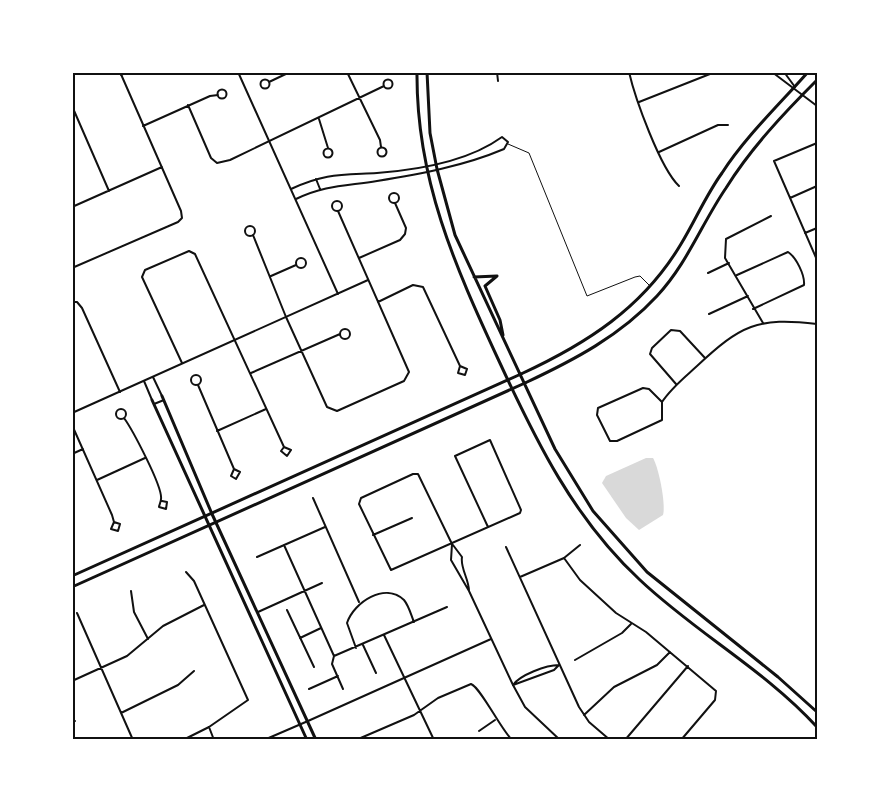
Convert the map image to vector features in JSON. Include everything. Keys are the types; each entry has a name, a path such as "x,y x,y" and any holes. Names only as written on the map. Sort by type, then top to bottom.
{"main road":[{"path":"417,72 416,97 427,171 438,217 452,257 508,379 563,487 612,552 671,607 776,687 817,727"},
{"path":"427,72 429,124 435,163 455,235 555,449 593,512 619,544 677,598 778,677 817,712"},
{"path":"72,576 521,374 585,342 622,315 650,287 681,244 723,171 808,72"},
{"path":"72,587 513,389 591,351 621,330 658,295 676,273 743,161 817,80"},
{"path":"474,276 484,278 497,276 485,286 500,320 503,340"},
{"path":"163,398 212,514 316,740"},
{"path":"153,402 307,740"}],"street":[{"path":"72,268 182,218 120,73 127,72"},
{"path":"238,72 338,294"},
{"path":"269,82 290,72"},
{"path":"347,72 380,140 381,147"},
{"path":"496,72 498,81"},
{"path":"629,72 659,152 672,179 679,186"},
{"path":"639,102 715,72"},
{"path":"772,72 803,93 817,106"},
{"path":"784,72 795,87"},
{"path":"188,105 211,158 217,163 319,119 384,86"},
{"path":"143,126 188,105 218,95"},
{"path":"72,106 110,191"},
{"path":"319,119 328,148"},
{"path":"659,152 718,125 728,125"},
{"path":"291,189 336,174 381,172 435,163 480,151 502,137 507,140 508,144 504,149 476,160 427,171 320,189 296,199"},
{"path":"817,143 774,162 817,260"},
{"path":"72,207 162,167"},
{"path":"316,179 320,189"},
{"path":"790,198 817,186"},
{"path":"358,258 400,240 405,234 406,228 395,203"},
{"path":"253,235 301,351 331,411 337,411 406,380 409,372 338,211"},
{"path":"762,323 737,275 725,258 726,239 771,216"},
{"path":"805,233 817,228"},
{"path":"182,363 142,277 145,270 189,251 195,254 284,447"},
{"path":"737,275 788,252 792,254 804,280 800,288 753,309"},
{"path":"708,273 729,263"},
{"path":"271,276 297,265"},
{"path":"72,413 368,280"},
{"path":"378,302 413,285 423,287 460,366"},
{"path":"709,314 748,296"},
{"path":"72,302 77,302 82,308 120,392"},
{"path":"662,402 646,387 600,406 597,415 610,441 617,441 658,423 663,418 662,402 677,384 733,334 762,323 817,324"},
{"path":"677,384 650,354 652,348 676,329 705,358"},
{"path":"251,374 340,334"},
{"path":"144,381 153,402 163,398 153,377"},
{"path":"198,385 234,469"},
{"path":"218,431 266,409"},
{"path":"124,418 132,428 162,501"},
{"path":"72,425 114,522"},
{"path":"469,591 462,557 452,544 418,474 413,474 361,498 359,504 386,565 393,570 452,544 520,513 522,507 490,440 455,456 488,527"},
{"path":"72,454 83,449"},
{"path":"97,480 145,458"},
{"path":"313,498 359,602"},
{"path":"374,535 412,518"},
{"path":"257,557 325,527"},
{"path":"72,544 74,549 72,552"},
{"path":"452,544 451,560 469,591 525,707 560,740"},
{"path":"520,577 564,558 580,544"},
{"path":"284,545 334,656 332,664 344,689"},
{"path":"506,547 584,715 610,740"},
{"path":"564,558 589,590 631,624 646,632 713,687 718,695 681,740"},
{"path":"183,740 209,728 248,700 194,581 186,572"},
{"path":"258,612 322,583"},
{"path":"131,591 134,612 148,639"},
{"path":"356,648 347,622 359,602 378,594 393,594 406,603 414,622"},
{"path":"72,681 127,656 169,622 205,604"},
{"path":"334,656 447,607"},
{"path":"287,609 314,667"},
{"path":"77,613 133,740"},
{"path":"574,660 622,633 631,624"},
{"path":"300,638 321,628"},
{"path":"384,635 434,740"},
{"path":"264,740 492,639"},
{"path":"363,645 376,673"},
{"path":"584,715 614,687 657,665 670,651"},
{"path":"513,685 554,670 560,665"},
{"path":"625,740 688,666"},
{"path":"121,713 178,685 194,671"},
{"path":"309,689 338,676"},
{"path":"357,740 420,711 468,684 474,685 495,720 512,740"},
{"path":"479,731 495,720"},
{"path":"209,728 214,740"}],"lane":[{"path":"508,144 529,153 587,296 640,276 650,287"}],"shaded area":[{"path":"646,458 653,458 658,470 664,510 663,515 639,530 626,518 602,483 606,476"}]}
